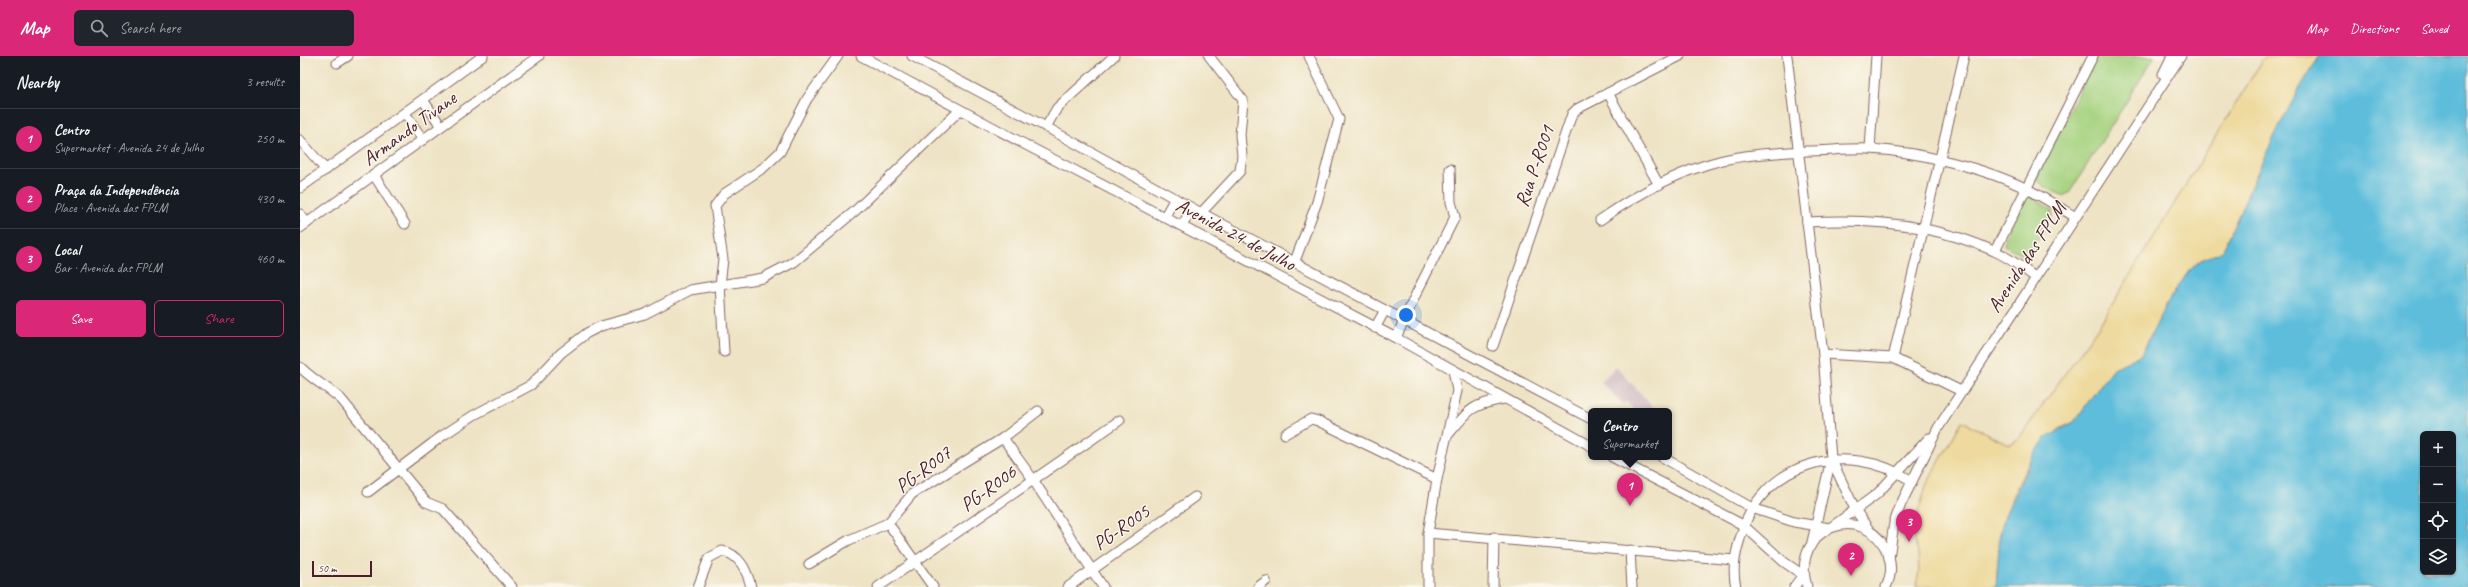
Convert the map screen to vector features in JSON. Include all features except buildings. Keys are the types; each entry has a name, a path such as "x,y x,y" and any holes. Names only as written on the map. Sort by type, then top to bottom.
{"street":[{"path":"337,63 348,56"},
{"name":"Armando Tivane","path":"300,188 483,56"},
{"name":"Armando Tivane","path":"303,226 539,56"},
{"path":"724,352 720,285 722,259 715,206 718,200 763,168 780,152 807,99 838,56"},
{"name":"Avenida 24 de Julho","path":"861,56 960,110 1396,338 1588,444"},
{"name":"Avenida 24 de Julho","path":"912,56 1046,127 1192,208 1295,261 1588,417"},
{"path":"1046,127 1057,108 1114,56"},
{"path":"1201,212 1240,171 1242,164 1240,135 1243,100 1209,56"},
{"path":"1295,261 1317,202 1339,119 1309,56"},
{"name":"Rua P-R001","path":"1493,346 1572,114 1577,109 1680,56"},
{"path":"1787,56 1823,354 1832,459 1812,542 1803,563 1803,575 1807,587"},
{"path":"1870,149 1876,56"},
{"path":"1893,358 1964,56"},
{"path":"1995,251 2093,56"},
{"path":"2146,107 2172,56"},
{"path":"2146,107 2181,56"},
{"path":"1608,93 1659,185"},
{"path":"423,100 441,126"},
{"name":"Avenida das FPLM","path":"1886,587 1890,570 1889,558 1894,523 1912,481 1938,428 2146,107"},
{"path":"368,492 398,467 474,416 531,385 561,353 587,333 601,326 646,314 690,290 763,278 794,262 854,211 960,110"},
{"path":"405,112 423,140"},
{"path":"300,140 326,170"},
{"path":"1600,220 1627,202 1686,172 1733,158 1798,152 1870,149 1939,159 1985,172 2026,188 2074,216"},
{"path":"1396,338 1455,217 1451,202 1450,169"},
{"path":"374,175 405,224"},
{"path":"1165,216 1175,198"},
{"path":"1182,226 1192,208"},
{"path":"300,214 303,226"},
{"path":"1807,222 1866,221 1924,227 1995,251 2035,277"},
{"path":"1375,328 1385,310"},
{"path":"1823,354 1893,358 1961,391"},
{"path":"300,367 312,379 329,389 341,399 426,502 443,509 512,587"},
{"path":"1428,587 1428,533 1437,479 1457,391 1453,370"},
{"path":"1447,436 1470,409 1484,402 1504,399"},
{"name":"PG-R007","path":"809,564 849,540 888,523 912,494 1003,438 1038,411"},
{"path":"1285,434 1311,418 1437,479"},
{"name":"PG-R006","path":"878,587 1032,478 1120,420"},
{"name":"Avenida das FPLM","path":"1812,542 1856,511 1899,472 1938,428"},
{"path":"1003,438 1032,478 1103,587"},
{"path":"1832,459 1856,511 1869,531 1882,543 1889,558"},
{"path":"1736,587 1734,560 1743,525 1752,508 1781,478 1810,464 1832,459 1869,461 1899,472 1912,481"},
{"path":"1623,460 1743,525 1784,562 1803,575"},
{"path":"1667,460 1752,508 1776,517 1830,528 1850,525 1869,531"},
{"name":"PG-R005","path":"1068,587 1195,497"},
{"path":"888,523 933,587"},
{"path":"1428,533 1494,537 1734,560"},
{"path":"1492,587 1494,537"},
{"path":"1630,550 1632,587"},
{"path":"698,587 709,558 722,551 734,554 740,561 752,587"},
{"path":"1794,587 1803,575"},
{"path":"1258,587 1266,581"}],"shaded area":[{"path":"1616,366 1654,408 1632,408 1627,402 1623,404 1601,382"}],"green space":[{"path":"2096,56 2155,56 2070,192 2064,196 2046,188 2036,179"},
{"path":"2026,196 2032,197 2052,210 2052,216 2027,257 2004,245 2005,237"}],"sand":[{"path":"2265,56 2320,56 2292,102 2280,126 2224,248 2219,253 2201,260 2189,271 2169,300 2141,355 2112,369 2074,422 2059,429 2028,464 2012,497 2000,534 1996,587 1916,587 1919,571 1918,553 1912,533 1926,486 1962,421 2006,443 2011,444 2019,438 2097,329"}],"water":[{"path":"2320,56 2468,56 2468,587 1996,587 2000,534 2005,515 2035,452 2046,438 2074,422 2112,369 2141,355 2169,300 2189,271 2201,260 2219,253 2224,248 2268,150 2292,102"}],"place":[{"name":"Centro","path":"1630,506"},
{"name":"Local","path":"1909,542"},
{"name":"Praça da Independência","path":"1851,576"}]}
